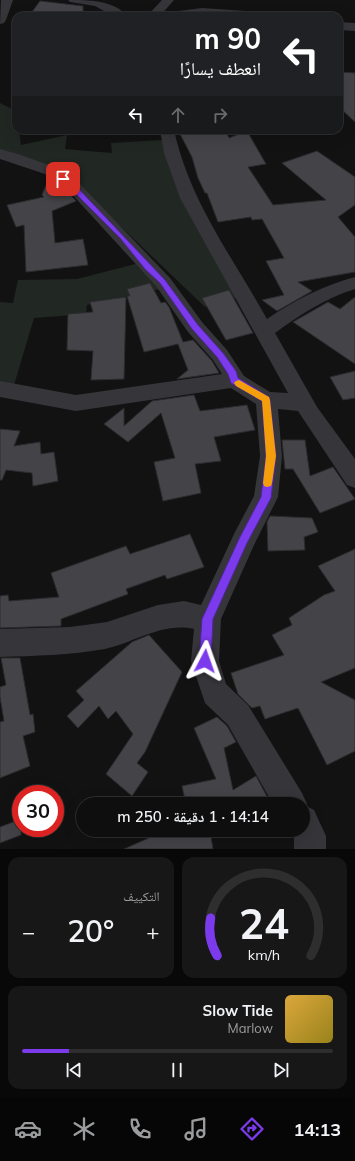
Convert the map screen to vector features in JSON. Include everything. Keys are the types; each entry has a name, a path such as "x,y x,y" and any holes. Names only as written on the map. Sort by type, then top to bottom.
{"street":[{"path":"0,20 7,0"},
{"path":"74,0 92,1 109,7 116,12"},
{"path":"157,12 168,0"},
{"path":"343,26 355,27"},
{"path":"168,134 169,146 191,201 216,250 264,330 304,403 355,478"},
{"path":"0,154 51,171 74,187 163,282 195,327 220,355 234,380 266,400 304,403"},
{"path":"264,330 309,300 346,285 355,283"},
{"path":"0,389 76,403 234,380"},
{"path":"266,400 271,456 266,498 244,540 208,619 205,661 215,693 238,715 287,797"},
{"path":"0,643 77,640 107,635 158,618 184,614 208,619"},
{"path":"310,837 310,849"}],"shaded area":[{"path":"0,103 12,109 12,134 20,134 21,145 67,135 65,149 112,153 111,143 163,140 239,297 205,307 68,176 54,167 0,155"},
{"path":"139,263 160,289 87,305 86,314 34,318 14,385 0,384 0,302 13,303 18,280 77,279"}],"building":[{"path":"40,1 83,6 83,12 32,12"},
{"path":"343,72 355,73 355,122 343,111"},
{"path":"180,134 227,134 229,138 239,134 249,134 266,164 248,167 273,205 326,200 282,163 317,151 355,177 355,205 338,217 355,237 355,272 298,282 312,291 277,311 262,300 284,295 266,261 284,258 262,219 252,220 251,217 218,222 207,193 205,193 198,178 192,157"},
{"path":"48,180 62,193 67,191 76,201 52,211 55,243 83,239 88,265 26,272 24,225 16,227 7,205 44,197 42,195"},
{"path":"150,283 161,303 165,302 169,307 183,342 193,340 212,361 219,373 177,379 188,370 178,344 144,352 127,296 130,296 127,289"},
{"path":"229,290 253,333 226,340 202,298"},
{"path":"126,297 124,379 91,380 93,351 67,350 68,314 93,312 90,302"},
{"path":"355,297 355,364 293,322 328,302 340,309"},
{"path":"355,371 355,398 343,400 330,377"},
{"path":"194,395 200,411 247,405 255,430 214,437 221,461 195,464 201,493 163,501 154,462 175,458 161,413 128,442 104,424 124,408 124,426 152,401"},
{"path":"0,429 20,431 14,446 40,442 41,454 54,452 58,481 33,486 32,473 6,470 2,480 0,480"},
{"path":"282,440 305,440 310,476 333,467 355,499 320,513 293,469 285,469"},
{"path":"270,516 312,518 318,532 304,537 305,550 268,551 267,522"},
{"path":"190,534 204,567 167,579 165,575 126,589 128,594 61,619 61,626 0,628 0,596 8,595 9,601 59,597 51,573 126,546 130,554"},
{"path":"355,549 355,668 321,682 355,700 355,751 327,765 298,708 265,719 260,706 252,708 238,694 231,673 284,655 272,635 292,625 289,618 324,595 335,591 318,566"},
{"path":"149,635 182,672 145,752 137,763 148,772 132,796 106,774 133,734 116,711 108,719 99,706 78,728 67,716 84,700 76,691 132,642"},
{"path":"1,658 20,658 30,715 33,714 35,732 23,736 30,766 0,778 0,722 4,721 0,687 6,685"},
{"path":"217,717 227,726 236,742 224,748 233,790 256,776 267,797 184,797 182,786 216,779 194,728"},
{"path":"12,822 12,837 16,837 0,843 0,827"},
{"path":"151,837 211,837 213,849 124,849"}],"slow traffic":[{"path":"239,383 266,400 271,456 267,483"}],"route":[{"path":"63,179 74,187 122,237 148,268 163,282 195,327 220,355 234,380 266,400 271,456 266,498 244,540 208,619 205,661"}]}
